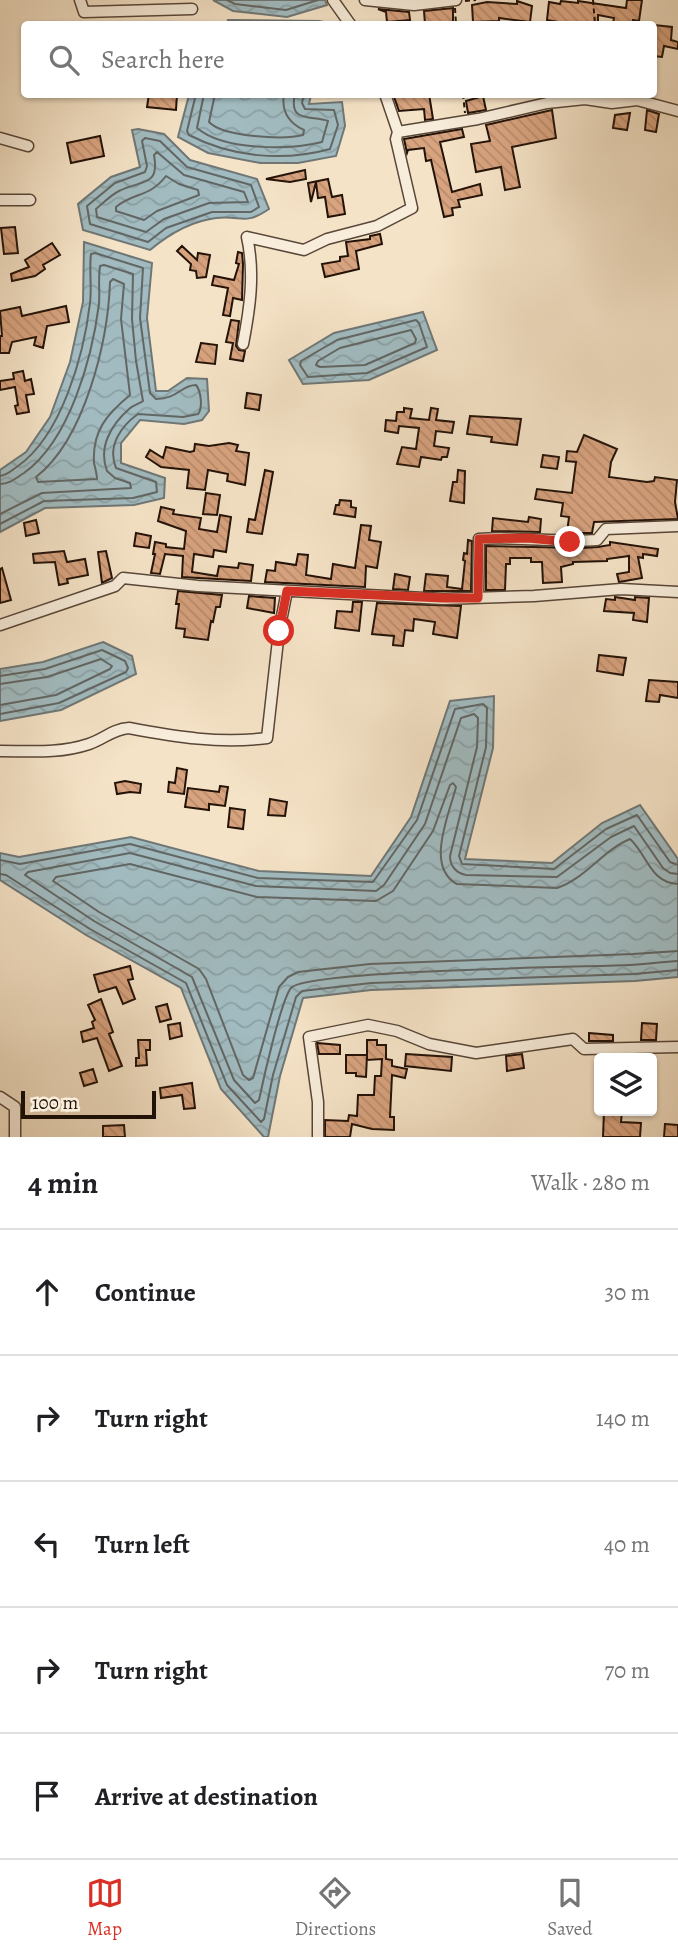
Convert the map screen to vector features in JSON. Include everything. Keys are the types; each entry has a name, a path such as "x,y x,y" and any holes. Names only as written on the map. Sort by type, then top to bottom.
{"street":[{"path":"80,0 84,12 192,9"},
{"path":"333,0 348,21"},
{"path":"365,0 414,5 456,0"},
{"path":"243,344 251,277 247,237 304,250 327,239 377,226 412,208 396,139 398,132 386,98"},
{"path":"398,132 467,121 547,103 585,99 612,103 637,100 678,111"},
{"path":"0,138 28,146"},
{"path":"0,200 30,200"},
{"path":"478,598 479,539 528,538 570,542 597,540 606,529 678,526"},
{"path":"0,625 115,586 123,578 198,586 443,598 534,596 621,589 678,592"},
{"path":"0,751 58,752 91,744 117,729 129,728 208,741 242,742 267,738 279,631 287,591"},
{"path":"318,1137 318,1102 309,1037 368,1025 397,1031 429,1044 476,1053 573,1039 584,1049 678,1046"},
{"path":"0,1097 15,1107 15,1137"}],"path":[{"path":"593,0 595,21"},
{"path":"464,98 467,121"}],"water":[{"path":"213,0 325,0 327,5 287,17 233,11"},
{"path":"228,20 319,21 228,21"},
{"path":"188,98 310,98 309,104 342,102 345,126 336,156 298,163 260,163 208,153 178,137"},
{"path":"132,130 164,134 190,160 257,179 269,209 248,219 225,217 189,225 150,250 83,230 78,204 111,177 140,167"},
{"path":"84,242 152,263 147,318 156,391 168,391 187,378 207,379 209,411 202,420 184,424 140,420 121,443 121,463 165,478 164,498 134,505 45,508 0,532 0,470 26,452 50,417 70,362 83,302"},
{"path":"423,312 437,350 369,380 303,384 289,360 334,333"},
{"path":"103,642 132,656 136,674 61,710 0,721 0,669 43,662"},
{"path":"494,696 493,748 465,859 552,863 602,823 640,805 678,859 678,977 635,981 371,990 303,998 280,1076 268,1137 264,1137 221,1089 181,988 86,935 0,880 0,853 19,857 131,837 259,871 371,876 411,817 450,701"}],"building":[{"path":"627,0 642,0 639,21 614,21 614,18 598,15 598,21 547,20 549,2 560,4 561,1 578,1 626,8"},
{"path":"517,1 532,6 530,21 499,18 499,21 473,21 472,5 487,2 517,4"},
{"path":"453,8 453,21 425,21 424,11"},
{"path":"378,9 409,12 410,20 387,21 386,12"},
{"path":"657,25 672,27 671,40 678,42 678,49 664,46 662,57 657,56"},
{"path":"148,98 177,98 176,110 147,107"},
{"path":"394,98 430,98 433,119 425,120 424,109 399,111"},
{"path":"483,98 486,110 468,113 466,101"},
{"path":"552,110 556,138 512,147 520,187 505,190 501,167 476,172 471,144 490,141 486,125"},
{"path":"647,110 659,114 656,132 645,130"},
{"path":"630,113 627,130 613,128 615,115"},
{"path":"462,129 464,137 440,142 452,192 480,184 482,195 458,200 460,207 452,208 453,215 444,217 431,160 426,161 424,148 408,150 407,153 404,139"},
{"path":"100,136 104,156 71,163 67,143"},
{"path":"305,170 306,179 290,182 266,179"},
{"path":"328,179 332,197 342,195 345,214 328,217 325,197 318,198 316,182 311,202 308,183"},
{"path":"15,227 18,253 4,254 1,228"},
{"path":"380,234 382,244 356,251 359,269 325,277 322,264 340,261 340,257 348,256 346,242 370,239 370,236"},
{"path":"52,243 60,255 43,265 45,269 35,276 12,281 11,274 29,267 25,260"},
{"path":"182,246 197,260 198,253 210,255 206,277 197,278 196,271 190,270 191,264 177,251"},
{"path":"238,252 242,253 243,264 242,300 233,298 230,316 223,315 228,288 212,285 214,276 234,280 239,264 236,263"},
{"path":"66,306 69,322 47,326 43,348 34,345 36,337 12,342 9,353 0,353 0,311 20,307 22,316"},
{"path":"231,320 239,321 236,346 245,351 243,361 230,359 233,343 226,342"},
{"path":"201,343 217,345 215,364 196,362"},
{"path":"23,371 25,381 31,379 34,394 26,395 29,412 17,414 15,387 0,390 0,381 14,379 13,373"},
{"path":"247,393 261,395 259,410 245,408"},
{"path":"404,408 412,409 410,418 429,420 431,408 438,409 436,420 454,422 452,433 436,431 434,446 449,448 447,457 442,457 441,460 421,457 419,467 397,464 402,447 416,449 419,428 399,426 398,433 385,431 386,420 396,421 397,412 404,412"},
{"path":"470,416 521,419 517,445 491,442 492,437 467,434"},
{"path":"584,435 617,449 611,462 609,477 647,482 654,481 655,477 677,480 675,502 678,519 594,522 592,533 567,533 569,517 561,516 563,503 535,499 537,489 572,493 576,462 566,461 567,451 577,452"},
{"path":"229,443 238,445 236,451 249,453 245,485 227,481 228,474 208,470 205,490 187,488 189,470 161,467 146,457 150,450 163,458 166,447 190,452 194,451 195,444 209,446"},
{"path":"543,455 559,457 557,469 541,467"},
{"path":"265,470 273,472 262,534 247,532 249,519 255,520"},
{"path":"458,470 465,471 464,503 450,501"},
{"path":"206,493 220,495 217,515 203,514"},
{"path":"340,500 351,501 351,507 356,508 355,517 334,514"},
{"path":"161,507 174,510 173,514 201,518 199,529 217,532 220,515 231,517 226,552 214,550 213,557 194,554 192,572 217,576 219,566 238,568 239,563 253,565 251,581 182,577 183,556 165,554 160,574 151,573 155,542 166,544 166,547 184,549 186,531 158,521"},
{"path":"529,517 541,519 540,532 492,531 493,518 528,522"},
{"path":"36,520 39,533 26,536 24,523"},
{"path":"361,525 371,526 369,540 381,542 377,568 366,566 365,587 265,582 267,570 275,571 276,562 296,565 298,554 308,555 306,575 331,579 333,564 355,568"},
{"path":"136,533 151,536 149,548 134,546"},
{"path":"468,540 472,541 471,591 424,591 426,574 448,576 447,587 462,589 463,560 464,553 467,554"},
{"path":"610,542 658,549 657,556 643,554 643,558 638,557 642,578 619,582 617,574 629,572 629,556 607,561 573,562 561,567 562,582 543,583 542,562 531,562 531,558 510,558 510,564 506,564 505,590 486,590 486,546 582,548 610,545"},
{"path":"64,551 67,562 85,559 88,575 67,579 68,583 59,585 55,562 34,563 33,554"},
{"path":"106,551 112,578 102,583 98,552"},
{"path":"2,568 11,600 0,603 0,569"},
{"path":"395,574 410,577 408,590 393,589"},
{"path":"178,591 222,595 220,607 216,607 213,622 211,621 208,640 184,637 185,629 176,628"},
{"path":"249,596 275,598 274,613 247,608"},
{"path":"615,597 635,600 635,597 649,598 647,622 633,620 634,613 604,611 606,599 615,600"},
{"path":"353,602 362,602 359,631 335,628 337,611 352,612"},
{"path":"377,603 461,606 457,638 433,634 435,622 414,619 413,631 405,630 403,646 393,645 394,636 372,634"},
{"path":"599,655 626,658 623,675 597,671"},
{"path":"649,680 678,682 678,698 660,695 659,702 646,701"},
{"path":"177,768 187,770 184,794 168,792 169,782 175,783"},
{"path":"125,781 141,784 140,793 117,794 115,783"},
{"path":"220,786 228,787 225,806 209,804 209,810 185,807 188,788 219,792"},
{"path":"270,799 287,802 285,816 268,815"},
{"path":"230,808 245,810 243,829 228,827"},
{"path":"130,966 133,979 128,980 135,999 123,1004 116,987 99,992 94,975"},
{"path":"101,999 113,1032 109,1034 122,1066 109,1071 97,1038 83,1042 81,1032 94,1028 92,1022 95,1020 88,1005"},
{"path":"167,1004 171,1019 160,1022 156,1007"},
{"path":"180,1023 182,1036 170,1039 168,1025"},
{"path":"642,1023 657,1024 656,1040 641,1040"},
{"path":"589,1033 613,1035 613,1041 589,1041"},
{"path":"138,1040 150,1040 150,1050 146,1050 147,1065 136,1066 136,1058 139,1058"},
{"path":"367,1040 377,1040 377,1045 386,1045 386,1059 392,1060 392,1066 407,1069 405,1078 392,1075 390,1117 394,1117 394,1130 372,1129 352,1124 350,1137 325,1137 325,1120 348,1121 349,1115 357,1116 358,1095 374,1095 375,1076 381,1076 382,1059 367,1060"},
{"path":"317,1043 340,1045 340,1054 319,1054"},
{"path":"406,1054 452,1057 451,1071 405,1066"},
{"path":"522,1054 524,1068 507,1071 506,1056"},
{"path":"346,1055 367,1055 366,1077 346,1073"},
{"path":"93,1069 97,1082 84,1086 80,1073"},
{"path":"192,1083 195,1108 184,1109 182,1095 161,1098 160,1088"},
{"path":"604,1116 622,1116 621,1122 641,1123 640,1137 603,1137"},
{"path":"665,1124 678,1125 678,1137 664,1137"},
{"path":"124,1125 125,1137 103,1137 103,1126"}],"route":[{"path":"279,631 287,591 478,598 479,539 528,538 570,542"}]}
